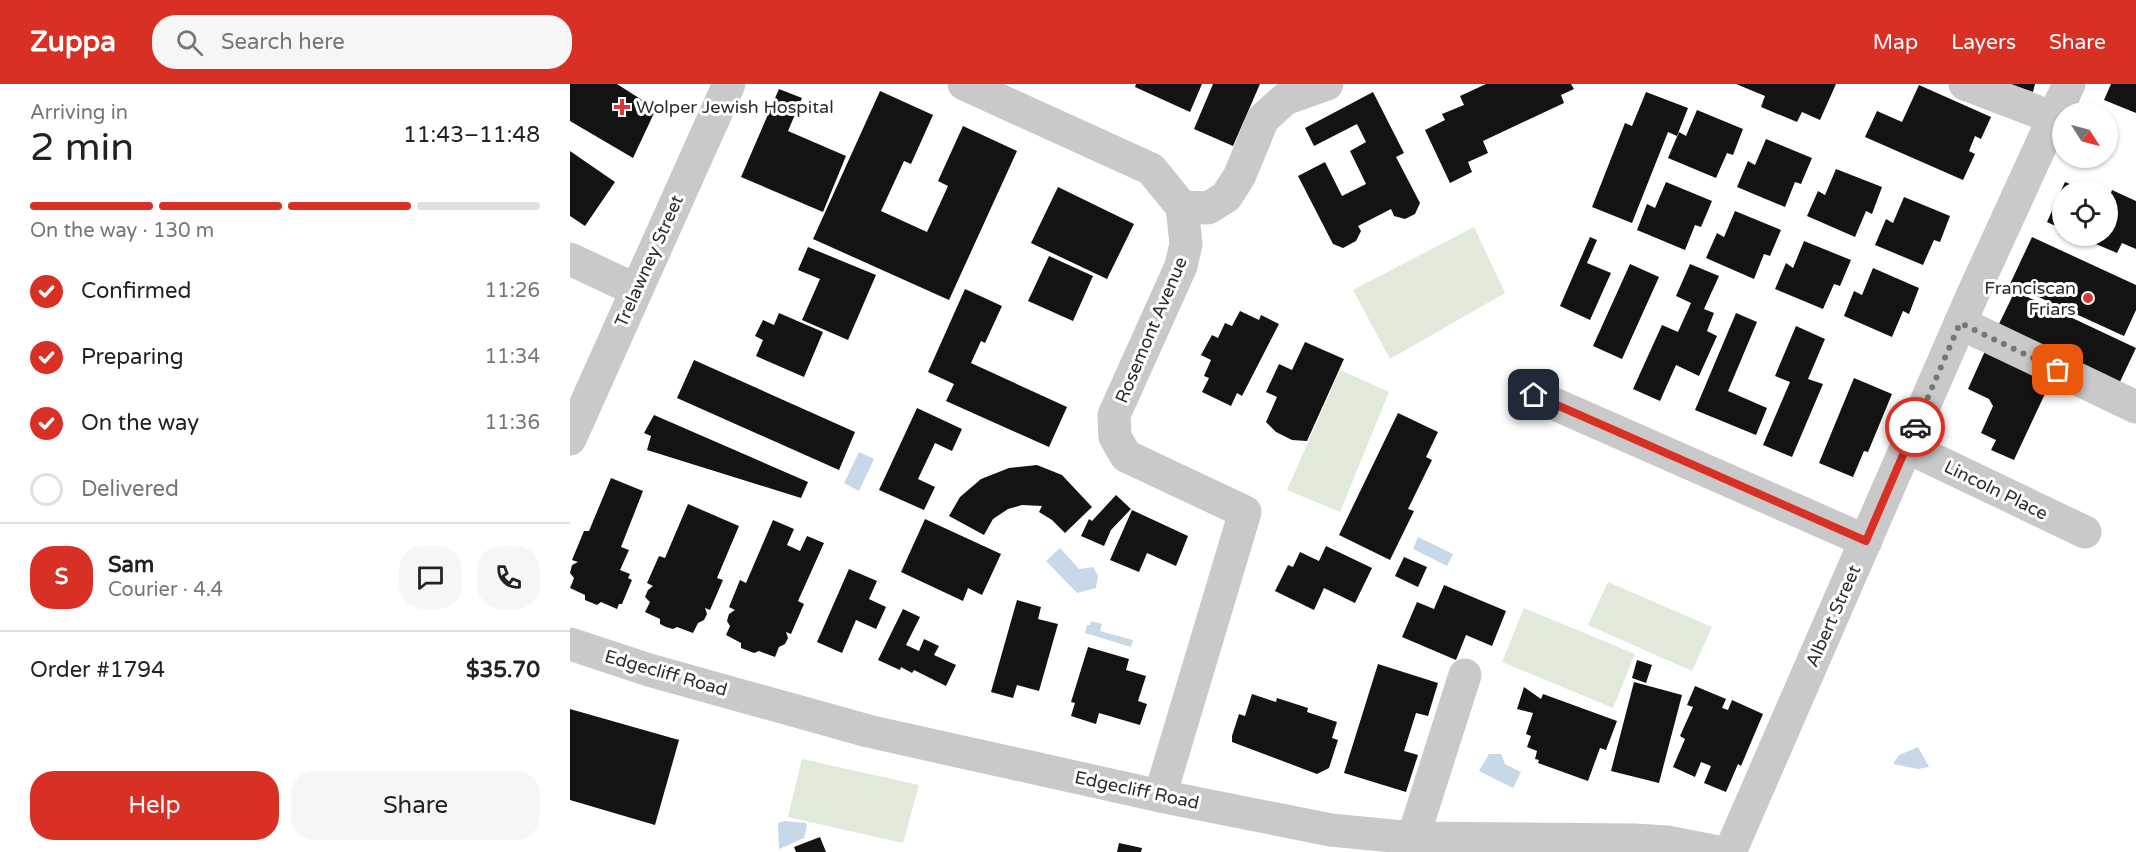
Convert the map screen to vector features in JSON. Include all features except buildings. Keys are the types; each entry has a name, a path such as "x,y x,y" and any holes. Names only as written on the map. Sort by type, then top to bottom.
{"street":[{"name":"Trelawney Street","path":"570,439 729,84"},
{"path":"964,84 1151,169 1182,207 1208,208 1226,197 1239,177 1263,119 1285,99 1327,84"},
{"path":"1965,84 2052,117"},
{"name":"Albert Street","path":"2061,102 2069,84"},
{"name":"Albert Street","path":"1730,852 1960,323 2052,122"},
{"name":"Rosemont Avenue","path":"1160,796 1245,512 1126,456 1114,437 1114,415 1181,266 1186,244 1182,207"},
{"path":"570,259 636,290"},
{"path":"1960,323 2136,408"},
{"path":"1534,395 1866,541"},
{"name":"Lincoln Place","path":"1907,447 2085,532"},
{"name":"Edgecliff Road","path":"570,644 649,670 868,731 1160,796 1331,830 1413,838 1634,840 1667,842 1718,852"},
{"path":"1413,838 1466,675"}],"green space":[{"path":"1474,227 1505,293 1390,359 1353,290"},
{"path":"1340,370 1389,392 1340,512 1287,490"},
{"path":"1608,582 1712,627 1692,671 1588,625"},
{"path":"1524,608 1635,654 1613,708 1502,662"},
{"path":"802,759 919,785 903,843 788,817"}],"water":[{"path":"859,452 874,459 859,491 844,483"},
{"path":"1418,537 1453,554 1447,566 1413,549"},
{"path":"1060,548 1079,569 1093,567 1098,576 1096,588 1077,593 1046,561"},
{"path":"1091,621 1102,624 1100,631 1133,640 1131,647 1085,633"},
{"path":"1918,747 1929,767 1918,769 1893,764 1899,755"},
{"path":"1489,754 1501,754 1505,764 1521,772 1513,788 1479,771"},
{"path":"785,821 806,823 807,826 804,838 779,849 778,823"}],"way so far":[{"path":"1915,427 1960,323 2058,370"}],"place":[{"name":"Wolper Jewish Hospital","path":"622,107"},
{"name":"Franciscan Friars","path":"2088,298"}],"route":[{"path":"1534,395 1866,541 1915,427"}]}
